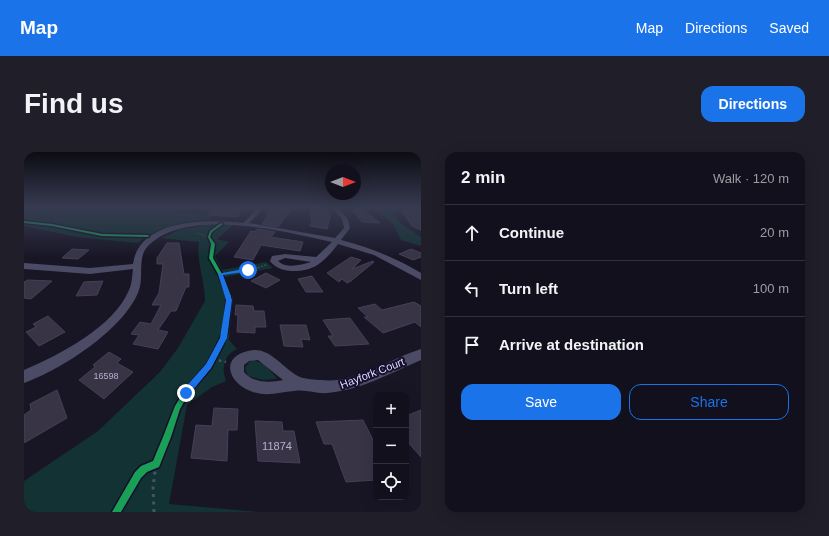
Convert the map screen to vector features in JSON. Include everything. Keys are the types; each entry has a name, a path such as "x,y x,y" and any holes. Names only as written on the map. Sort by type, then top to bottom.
{"street":[{"path":"24,377 68,354 96,335 124,308 134,292 137,280 138,256 144,245 156,236 169,230 194,224"},
{"path":"245,224 337,241 379,255 421,277"},
{"path":"316,260 321,258 346,231 347,224"},
{"path":"24,266 84,271 138,266"},
{"name":"Hayfork Court","path":"298,384 325,388 342,385 353,382 421,354"}],"path":[{"path":"42,224 102,235 143,236"},
{"path":"154,512 153,487 156,464 181,400 213,359 226,330 229,300 220,274 211,258 213,244 208,237 215,229"},
{"path":"220,274 254,269 269,265"},
{"path":"213,359 226,362"},
{"path":"116,512 138,475 144,469 156,464"}],"green space":[{"path":"24,224 179,224 154,232 138,243 77,237 24,226"},
{"path":"393,224 401,224 421,237 421,246 401,240"},
{"path":"208,225 233,225 217,239 229,242 215,256 222,270 266,262 273,268 225,277 233,297 229,340 237,349 226,358 224,371 226,381 212,387 187,405 169,504 260,512 24,512 24,481 98,431 160,372 178,348 205,301 198,249 199,242 161,238 182,229"},
{"path":"253,360 264,364 276,377 276,379 263,380 248,376 245,368 249,362"}],"building":[{"path":"262,224 280,224 278,227"},
{"path":"311,224 328,224 327,229 310,226"},
{"path":"411,224 421,224 421,230"},
{"path":"257,229 275,232 271,237 303,242 300,251 261,245 253,260 234,257 251,231 255,232"},
{"path":"167,243 179,243 184,274 189,274 189,287 186,287 176,311 171,311 158,330 168,332 158,349 133,344 139,335 131,334 140,322 151,324 161,305 152,305 159,293 163,264 157,264 157,258"},
{"path":"72,249 89,250 78,259 62,258"},
{"path":"411,249 421,253 421,257 413,260 399,254"},
{"path":"351,257 361,260 352,269 373,261 374,262 347,283 342,279 339,282 327,273"},
{"path":"266,273 280,280 266,288 251,281"},
{"path":"312,276 323,292 306,292 298,279"},
{"path":"28,280 52,281 31,299 24,298 24,282"},
{"path":"103,281 97,295 76,296 84,282"},
{"path":"414,302 421,306 421,327 415,322 383,333 364,317 368,317 358,308 375,304 382,310"},
{"path":"236,305 253,306 254,311 264,311 266,327 255,327 255,333 237,332 238,315 235,315"},
{"path":"48,316 65,332 39,346 26,332 36,327 33,324"},
{"path":"350,318 369,344 335,346 328,336 333,336 323,320"},
{"path":"280,325 306,325 310,340 301,339 303,347 284,346"},
{"path":"109,352 121,359 117,363 133,372 104,399 79,380 95,367 93,365"},
{"path":"57,390 67,418 24,443 24,415 31,410 30,404"},
{"path":"214,408 238,409 237,430 228,430 227,461 191,458 196,425 212,426"},
{"path":"421,410 421,457 409,443 409,415"},
{"path":"363,420 373,440 373,480 346,482 332,444 324,444 316,422"},
{"path":"255,421 282,422 283,431 294,431 300,463 258,461"}],"cycle path":[{"path":"41,224 102,235 148,236"},
{"path":"116,512 138,475 144,469 156,464 177,408 186,393 209,366 226,330 229,296 220,274 211,258 213,244 209,237 211,232 222,224"}],"route":[{"path":"186,393 209,366 226,330 229,300 228,293 220,274 248,270"}]}
